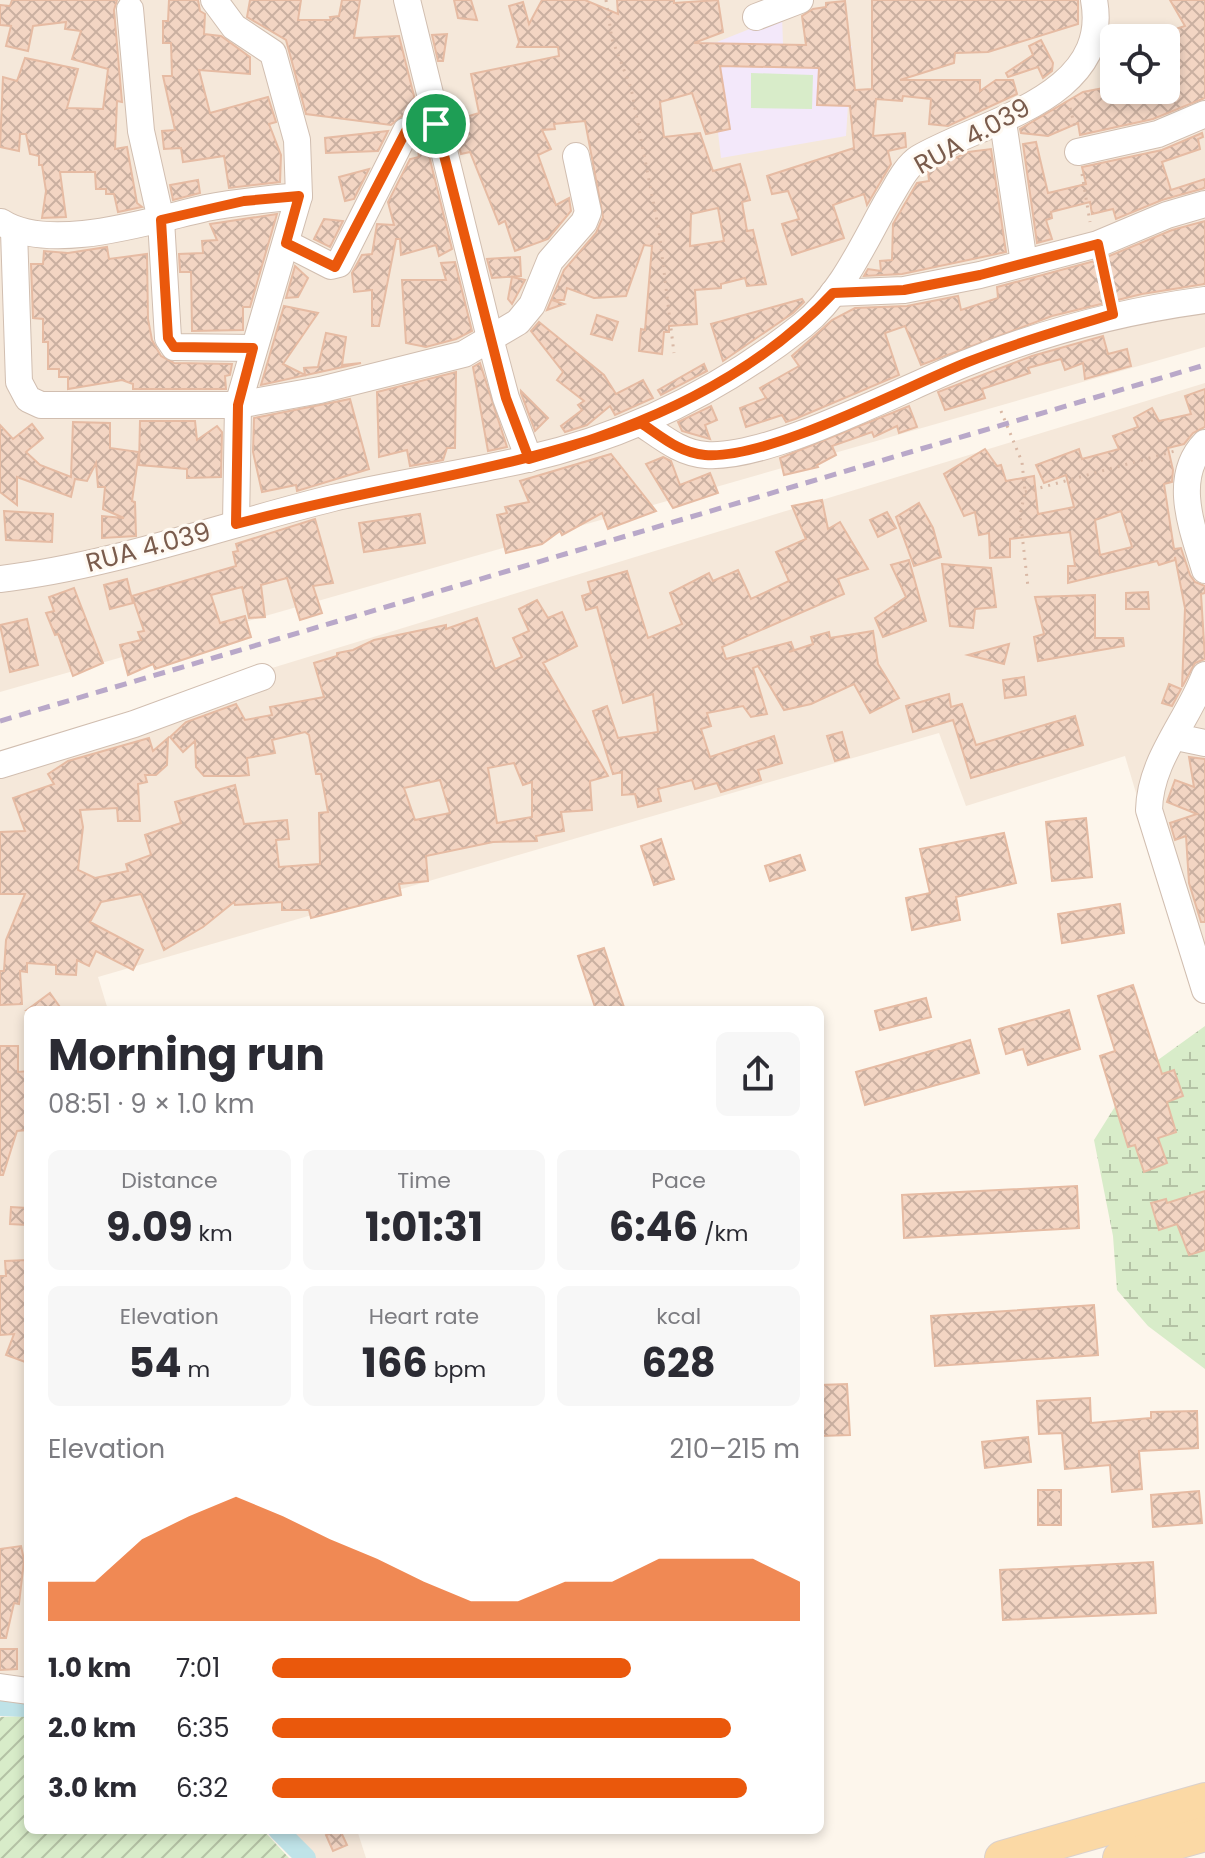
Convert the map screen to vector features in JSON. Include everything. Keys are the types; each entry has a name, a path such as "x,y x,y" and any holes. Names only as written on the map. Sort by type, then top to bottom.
{"main road":[{"path":"1002,1858 1205,1800"},
{"path":"1120,1858 1205,1834"}],"street":[{"path":"214,0 234,27 275,57 297,140 299,196 238,405 236,524"},
{"path":"407,0 490,338 506,398 529,459"},
{"path":"756,17 800,0"},
{"name":"RUA 4.039","path":"0,579 97,561 335,498 529,459 641,423 713,387 805,323 833,293 911,164 1003,122 1062,85 1082,61 1096,35 1094,0"},
{"path":"130,9 141,131 161,220 168,338 174,347 253,348"},
{"path":"1078,152 1158,134 1205,114"},
{"path":"1003,122 1024,263"},
{"path":"286,243 331,266 339,264 404,133 436,124"},
{"path":"299,196 244,201 161,220 49,235 7,226 19,382 28,399 41,405 238,405 320,390 464,354 518,322 525,314 550,261 584,222 588,212 576,156"},
{"path":"833,293 904,290 1024,263 1098,244 1167,215 1205,204"},
{"path":"641,423 680,450 706,455 734,453 840,418 970,361 1113,314 1205,300"},
{"path":"1199,451 1186,490 1205,570"},
{"path":"1205,675 1176,737 1157,764 1150,785 1149,810 1198,948 1205,990"},
{"path":"0,765 134,724 262,677"},
{"path":"1176,737 1205,743"},
{"path":"0,1687 24,1690"}],"path":[{"path":"606,0 612,39 631,88 659,231 674,353"},
{"path":"1062,85 1077,126 1088,215 1098,244 1113,314"},
{"path":"1001,411 1022,462 1025,492 1020,516 1028,587"},
{"path":"1025,492 1170,451 1199,451"}],"shaded area":[{"path":"0,0 1205,0 1205,347 0,692"},
{"path":"782,16 783,44 852,46 846,136 721,158 718,132 713,132 697,43 717,42"},
{"path":"1205,383 1205,961 1188,968 1125,756 966,806 939,733 98,977 107,1006 24,1006 24,1701 0,1698 0,751"},
{"path":"291,1834 358,1834 366,1858 313,1858"}],"green space":[{"path":"751,73 813,75 812,109 751,108"},
{"path":"1205,1026 1205,1369 1148,1326 1117,1290 1113,1236 1094,1140 1133,1078"},
{"path":"24,1716 24,1834 267,1834 289,1858 0,1858 0,1717"}],"building":[{"path":"12,0 117,0 114,10 122,102 117,101 115,149 127,147 137,203 142,207 118,212 114,194 106,194 106,189 96,189 95,172 60,172 66,217 42,218 46,191 42,165 39,165 39,156 30,154 26,134 20,134 19,151 0,147 3,77 17,81 25,58 78,69 67,108 103,109 108,69 72,59 81,31 65,29 66,22 33,26 28,51 6,46 11,26 0,25 0,5 10,6"},
{"path":"169,0 198,0 200,11 205,14 204,34 221,36 250,57 250,74 199,70 210,113 268,97 276,122 269,124 281,155 280,182 229,188 224,156 183,162 181,148 164,149 162,131 175,130 163,76 172,76 171,43 163,43 163,21 168,21"},
{"path":"250,0 301,0 298,20 331,20 330,17 339,16 342,0 360,0 354,38 399,36 418,112 402,116 391,125 306,114 286,40 247,17"},
{"path":"454,0 471,0 477,20 458,18"},
{"path":"542,0 585,0 618,14 617,0 674,0 674,3 718,0 723,32 694,43 806,45 802,16 813,9 826,7 826,3 845,1 855,90 872,89 872,0 1078,0 1078,24 988,52 955,53 954,63 900,80 980,80 980,91 996,80 1013,80 1017,94 948,126 929,124 931,99 903,96 902,101 876,99 873,136 905,133 906,147 888,151 891,164 867,205 864,194 833,205 844,238 792,255 782,224 799,219 788,191 772,194 767,176 854,148 850,106 817,105 819,68 720,66 730,129 706,134 692,93 660,102 664,137 700,133 713,171 740,164 750,200 742,202 747,231 753,230 766,284 747,286 745,278 721,284 721,288 695,290 697,324 669,326 669,332 664,332 662,354 639,351 641,329 645,330 652,246 644,245 626,296 594,298 567,288 564,300 552,300 564,304 547,310 564,270 596,233 603,217 585,121 554,124 555,129 542,130 551,149 538,155 556,205 569,198 571,211 548,239 515,251 505,221 499,224 470,152 461,154 453,121 479,113 471,74 559,56 558,47 517,47 519,42 509,6 523,2 529,24","holes":["718,208 724,241 690,246 691,214"]},
{"path":"1170,0 1205,0 1205,98 1153,119 1080,135 1078,123 1048,136 1021,133 1020,129 1083,92 1100,89 1100,104 1180,104 1180,28 1185,26"},
{"path":"447,34 443,61 438,61 432,35"},
{"path":"1041,40 1053,63 1052,71 1043,78 1038,67 1008,77 1006,73 1033,55 1029,46"},
{"path":"388,131 378,151 326,153 325,138"},
{"path":"1202,133 1203,137 1198,139 1200,149 1162,162 1171,190 1205,179 1205,188 1162,200 1116,219 1113,209 1092,214 1090,202 1051,212 1052,218 1046,220 1052,239 1037,243 1023,144 1036,142 1048,193 1086,184 1082,167 1162,150"},
{"path":"426,143 452,249 439,256 436,245 401,255 400,239 396,239 379,326 372,326 372,290 354,292 352,273 362,255 372,254 377,224 394,225 388,202 410,159 419,157 417,145"},
{"path":"991,149 1006,252 902,274 864,276 868,269 881,271 880,261 892,260 893,224 917,183 929,181 928,171 968,152"},
{"path":"369,169 354,199 345,201 339,177"},
{"path":"198,180 200,193 173,200 170,185"},
{"path":"277,214 250,307 243,307 243,330 192,331 191,272 180,272 179,254 203,253 202,241 217,240 210,224"},
{"path":"324,219 343,221 330,247 314,239"},
{"path":"1205,221 1205,284 1142,294 1052,316 921,365 905,326 885,333 899,375 795,419 786,422 782,415 746,427 740,408 766,398 760,388 799,366 792,356 832,320 855,308 907,306 958,296 961,310 998,298 997,287 1102,259 1172,230"},
{"path":"107,247 109,259 147,254 148,319 152,340 161,356 174,363 232,364 230,375 225,376 226,389 133,389 133,384 122,380 68,389 68,377 59,377 59,369 48,369 48,342 43,342 43,319 33,318 31,264 43,264 44,251 68,253"},
{"path":"520,257 521,276 492,278 487,259"},
{"path":"455,262 472,331 426,347 406,343 402,280 446,280 441,263"},
{"path":"295,266 308,278 298,297 286,298"},
{"path":"512,277 525,280 512,304 508,299"},
{"path":"802,299 804,302 793,313 723,361 711,324"},
{"path":"284,306 318,313 283,364 305,375 304,368 318,367 326,333 346,337 342,365 361,363 261,385"},
{"path":"597,315 618,322 612,340 591,334"},
{"path":"539,322 604,375 616,394 643,380 653,398 615,415 610,406 587,425 565,432 561,426 582,410 578,405 584,401 557,380 563,372 531,331"},
{"path":"1103,336 1108,354 1127,349 1131,366 1085,379 1083,363 1065,370 1061,359 1028,368 1030,373 982,389 985,398 945,410 938,392 1032,356"},
{"path":"480,363 507,447 488,451 473,367"},
{"path":"704,364 707,371 661,395 658,390"},
{"path":"456,372 455,448 447,448 443,460 410,466 407,450 379,457 377,392"},
{"path":"1205,389 1205,427 1193,433 1184,444 1168,448 1172,482 1164,484 1174,549 1181,548 1190,575 1195,582 1205,586 1205,593 1201,594 1205,659 1195,663 1182,687 1185,608 1175,557 1175,560 1159,565 1157,561 1068,583 1068,566 1075,566 1070,532 1010,539 1010,557 990,558 989,533 979,535 975,512 964,516 944,474 985,449 997,466 1001,465 1006,481 1034,476 1038,514 1074,507 1066,475 1044,483 1036,465 1079,449 1082,459 1119,449 1113,436 1138,427 1134,418 1152,408 1159,421 1191,414 1185,396","holes":["1121,511 1132,547 1100,555 1095,520"]},
{"path":"521,393 548,418 535,431"},
{"path":"350,399 369,469 297,491 296,485 262,492 253,452 254,418"},
{"path":"711,406 717,420 705,425 710,439 682,431 678,422"},
{"path":"909,406 917,427 899,433 897,426 874,437 872,432 832,446 836,455 818,467 784,475 780,458"},
{"path":"140,421 195,421 197,440 217,426 222,432 221,477 187,478 187,469 139,465"},
{"path":"73,422 110,423 110,448 139,452 132,501 135,502 136,536 102,538 102,516 124,518 103,509 105,487 98,487 96,463 87,481 75,479 71,497 17,477 17,505 0,492 0,425 13,439 32,424 43,438 26,452 40,465 71,477"},
{"path":"611,454 656,511 608,529 602,513 562,535 560,531 542,544 506,553 497,515 507,513 505,507 529,502 520,481"},
{"path":"663,457 671,461 680,485 710,473 718,493 673,508 646,464"},
{"path":"822,500 828,529 840,522 868,569 838,579 844,594 722,647 726,659 791,642 794,650 789,652 813,644 811,637 829,632 830,638 873,631 878,664 899,698 870,713 854,684 811,704 784,710 758,666 753,668 767,714 751,717 743,706 707,713 711,726 701,729 710,757 774,736 782,763 758,770 761,780 721,792 717,783 695,789 692,780 658,789 661,801 638,807 635,794 622,795 622,772 613,774 593,711 607,706 618,738 658,732 653,694 623,703 597,607 586,610 582,596 591,593 588,582 627,571 648,638 682,624 670,593 709,573 713,581 738,570 751,599 789,581 776,552 806,539 792,506"},
{"path":"919,503 933,528 941,557 914,566 896,517"},
{"path":"4,511 53,514 52,542 6,540"},
{"path":"887,512 896,528 878,537 870,520"},
{"path":"420,514 425,543 364,552 359,523"},
{"path":"315,519 333,583 313,586 322,613 300,620 287,578 261,585 265,617 249,618 242,587 211,595 220,623 245,616 251,637 155,669 153,664 128,675 120,645 141,640 138,632 144,631 132,596 236,566 233,552 238,551 236,544"},
{"path":"909,560 926,621 883,637 875,618 906,597 891,565"},
{"path":"942,564 991,568 996,607 975,609 973,628 950,626"},
{"path":"127,579 133,603 110,609 104,585"},
{"path":"74,588 103,663 73,676 58,634 55,635 46,613 54,611 49,597"},
{"path":"1148,592 1149,609 1126,609 1126,593"},
{"path":"1095,595 1095,638 1123,638 1124,646 1038,661 1034,637 1044,634 1035,597"},
{"path":"537,600 548,618 562,612 577,646 543,663 608,776 590,781 592,810 561,812 564,831 536,836 537,841 493,842 426,856 428,881 399,884 401,895 311,918 309,910 282,910 282,902 235,905 234,902 203,927 164,950 141,894 101,902 90,922 143,950 133,970 96,951 89,966 77,960 76,975 56,974 56,965 27,963 27,972 20,971 22,1004 0,1005 0,971 4,971 6,940 25,894 0,894 0,832 25,831 13,798 54,784 48,774 68,761 149,738 153,751 168,738 167,765 156,775 145,775 147,782 138,784 140,821 118,821 117,808 80,810 83,827 78,870 95,878 128,871 126,864 151,855 145,835 181,823 175,802 235,785 244,824 287,820 289,839 276,840 279,867 320,864 319,813 328,812 321,774 316,774 309,735 305,732 272,740 275,753 247,758 249,775 239,776 204,776 196,767 195,741 183,752 170,737 186,722 236,704 245,720 272,715 270,707 324,697 314,663 374,640 446,625 446,629 477,618 495,669 522,657 513,638 529,631 519,609","holes":["514,763 523,785 532,782 532,817 497,823 488,768","440,780 450,813 415,820 404,788"]},
{"path":"27,619 38,665 10,672 0,625"},
{"path":"1009,644 1004,664 968,655"},
{"path":"1024,677 1026,695 1005,698 1003,680"},
{"path":"1169,684 1181,689 1172,706 1162,703"},
{"path":"949,694 951,707 962,704 976,745 1075,716 1083,745 971,778 953,720 913,732 906,706"},
{"path":"842,732 849,757 835,761 827,736"},
{"path":"1189,757 1205,759 1205,922 1201,922 1189,883 1186,836 1175,840 1170,823 1197,814 1167,802 1175,780 1194,787"},
{"path":"1086,818 1092,877 1052,881 1046,822"},
{"path":"1004,833 1016,883 956,897 960,920 912,930 906,898 930,893 920,849"},
{"path":"661,839 674,879 654,885 641,846"},
{"path":"800,855 805,870 770,881 765,866"},
{"path":"1120,904 1124,933 1062,943 1058,914"},
{"path":"604,948 624,1006 595,1006 578,956"},
{"path":"1133,985 1162,1074 1174,1070 1183,1096 1167,1102 1176,1132 1158,1138 1167,1163 1144,1172 1135,1145 1128,1147 1100,1056 1115,1051 1098,996"},
{"path":"50,993 59,1006 32,1006"},
{"path":"926,998 931,1017 880,1030 875,1011"},
{"path":"1069,1010 1080,1049 1028,1065 1023,1049 1006,1054 999,1029"},
{"path":"970,1040 979,1073 865,1105 856,1072"},
{"path":"0,1046 18,1046 18,1072 24,1071 24,1130 17,1131 3,1175 0,1175"},
{"path":"1077,1186 1079,1228 904,1238 902,1195"},
{"path":"1205,1191 1205,1250 1189,1255 1177,1224 1159,1230 1151,1203 1166,1199 1167,1203"},
{"path":"11,1207 24,1208 24,1225 10,1224"},
{"path":"24,1260 24,1362 6,1355 14,1334 0,1335 0,1276 6,1276 5,1261"},
{"path":"1094,1305 1098,1355 935,1366 931,1316"},
{"path":"847,1384 850,1435 824,1436 824,1385"},
{"path":"1090,1398 1091,1423 1151,1418 1151,1412 1197,1411 1198,1448 1139,1451 1142,1489 1112,1492 1110,1465 1065,1469 1062,1433 1039,1434 1037,1401"},
{"path":"1028,1437 1031,1462 985,1468 982,1442"},
{"path":"1038,1490 1061,1490 1061,1525 1038,1525"},
{"path":"1199,1491 1202,1523 1153,1527 1151,1495"},
{"path":"21,1546 24,1560 19,1604 14,1603 6,1638 0,1638 0,1549"},
{"path":"1153,1562 1156,1613 1003,1620 1000,1570"},
{"path":"0,1649 17,1649 17,1669 0,1670"},
{"path":"342,1834 347,1845 333,1851 326,1835"}],"waterway":[{"path":"0,1706 24,1707"},
{"path":"282,1834 306,1858"}],"railway":[{"path":"0,721 1205,365"}],"route":[{"path":"436,124 406,131 355,234 335,267 286,243 299,196 244,201 161,220 168,338 174,347 188,350 253,348 238,405 236,524 335,498 529,459 641,423 680,450 706,455 734,453 840,418 970,361 1113,314 1098,244 980,275 904,290 833,293 805,323 713,387 641,423 591,441 529,459 506,398 436,124"}]}
